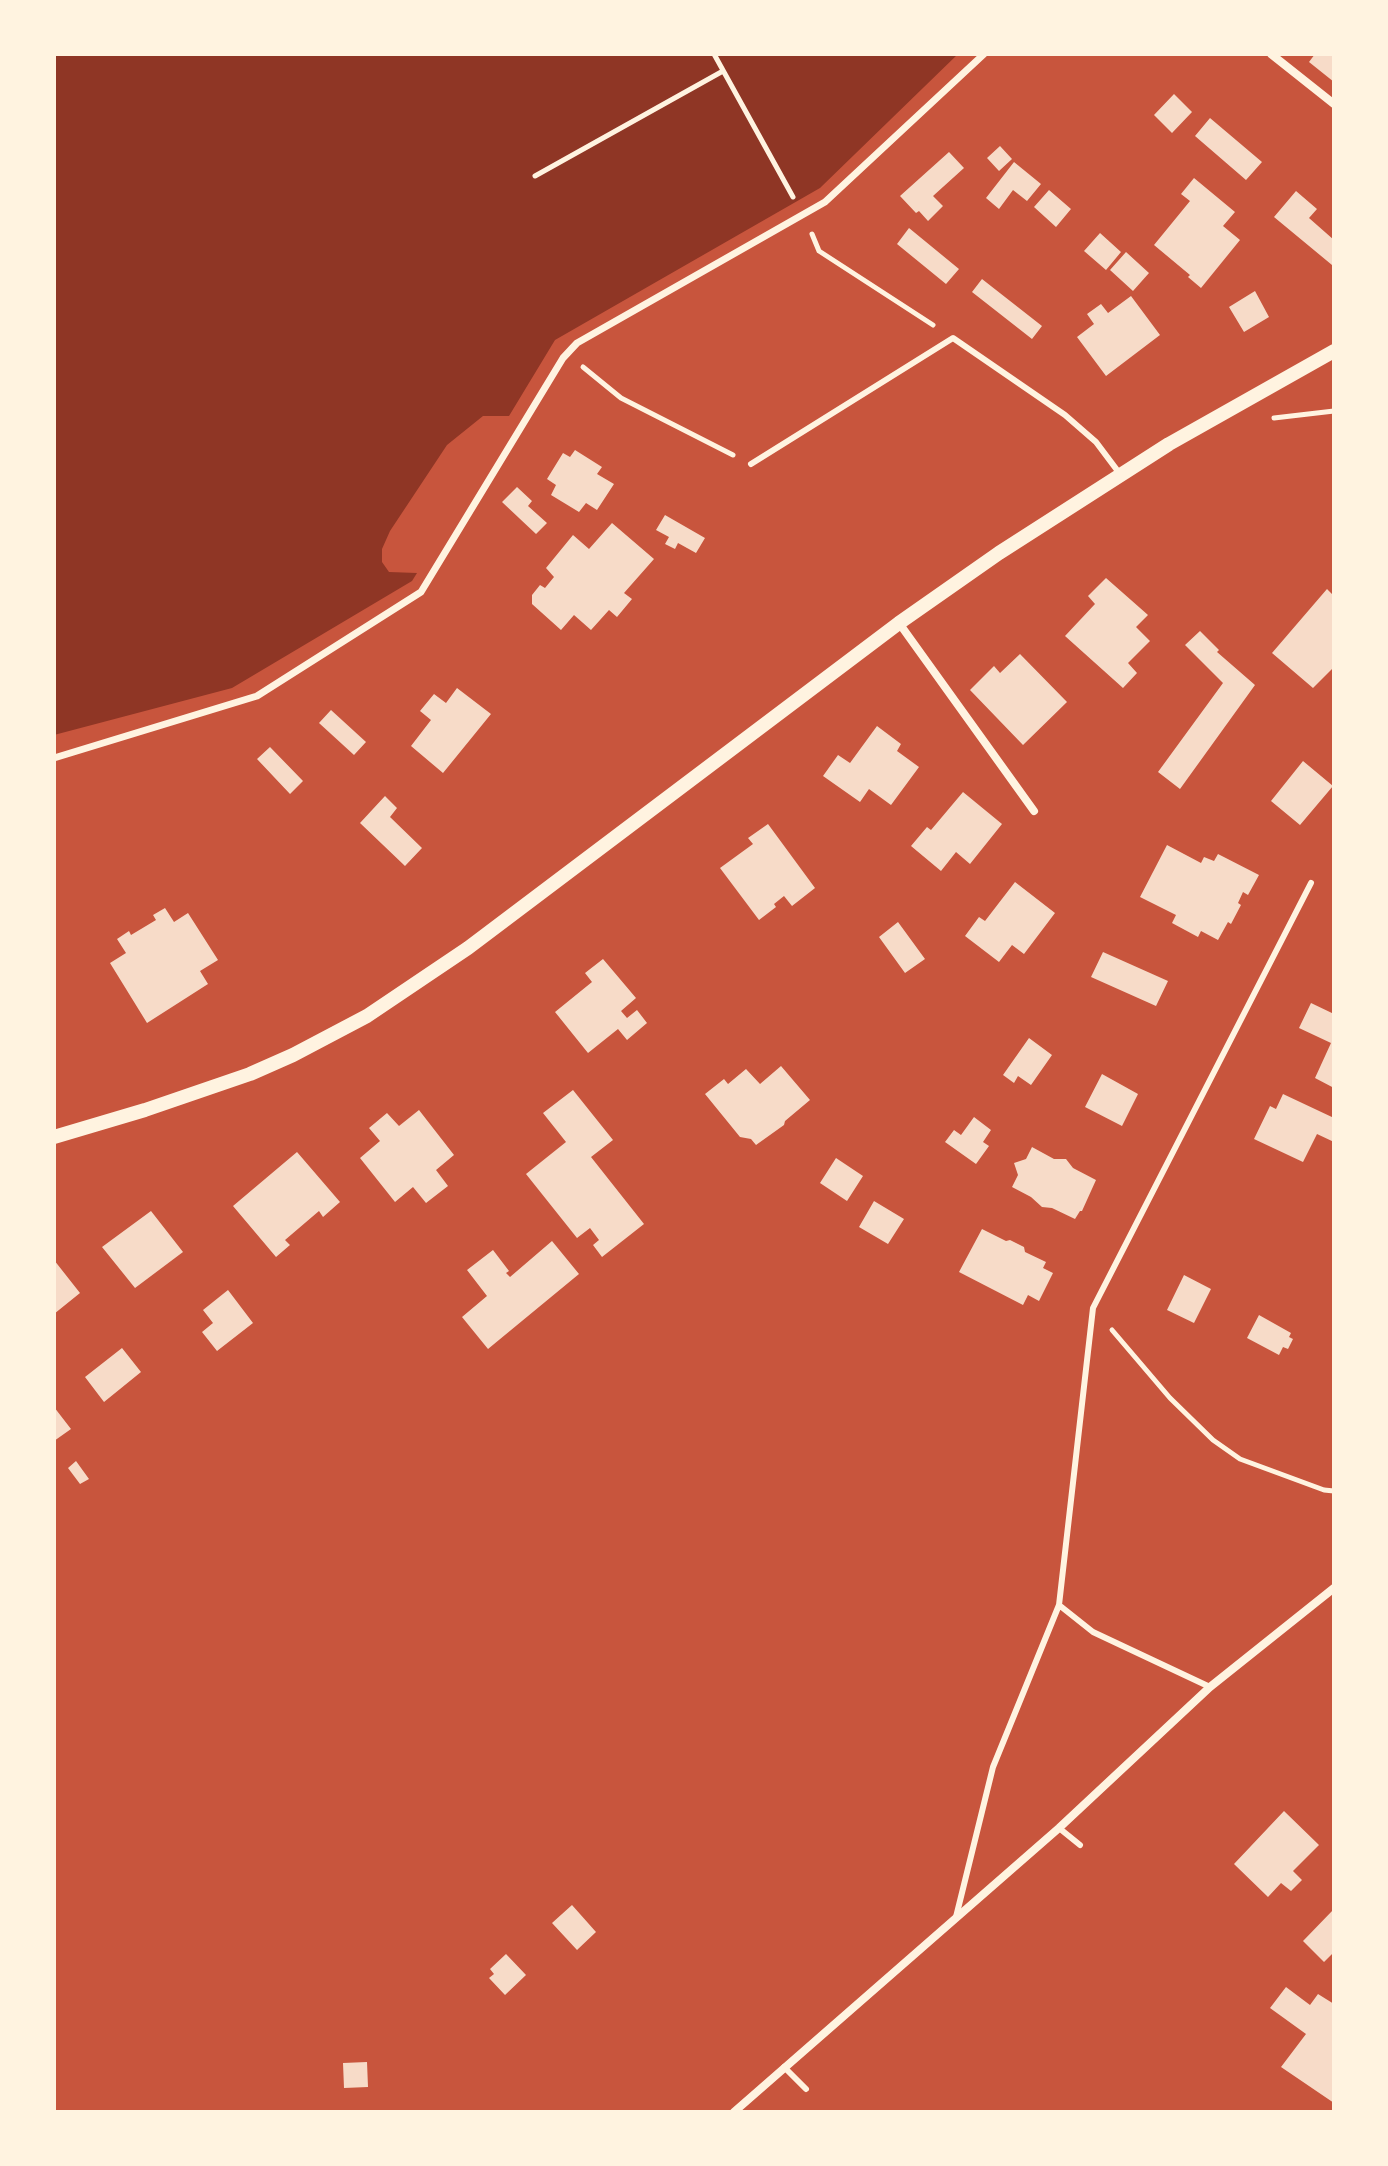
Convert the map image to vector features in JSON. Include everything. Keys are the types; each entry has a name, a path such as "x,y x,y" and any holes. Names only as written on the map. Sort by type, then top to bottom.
{"street":[{"path":"54,758 257,696 421,592 563,358 577,343 825,202 984,54"},
{"path":"1271,54 1334,104"},
{"path":"54,1137 250,1074 306,1049 367,1016 468,948 899,623 999,553 1169,444 1334,351"},
{"path":"899,623 1034,811"},
{"path":"734,2112 955,1921 1210,1687 1334,1588"}],"lane":[{"path":"751,464 953,338 1065,415 1096,442 1120,474"},
{"path":"955,1921 993,1767 1059,1605 1093,1308 1311,883"},
{"path":"1059,1605 1093,1632 1210,1687"},
{"path":"1059,1828 1080,1845"},
{"path":"784,2067 806,2089"}],"path":[{"path":"714,54 804,216 819,251 953,338"},
{"path":"535,176 723,71"},
{"path":"567,354 621,398 751,464"},
{"path":"1273,418 1334,411"},
{"path":"1093,1308 1170,1398 1213,1440 1240,1459 1334,1491"}],"shaded area":[{"path":"54,54 958,54 820,188 555,340 509,416 483,416 447,445 390,531 382,549 382,562 389,572 417,573 412,581 232,688 54,735"}],"building":[{"path":"1315,54 1334,56 1334,82 1309,62"},
{"path":"1174,94 1192,112 1172,133 1154,115"},
{"path":"1210,118 1262,162 1246,180 1195,136"},
{"path":"1000,146 1012,159 999,171 987,158"},
{"path":"949,152 964,168 933,196 943,206 928,221 900,196"},
{"path":"1014,162 1041,184 1027,201 1013,190 999,209 986,198"},
{"path":"1194,178 1235,212 1223,226 1240,240 1201,288 1154,245 1190,201 1181,194"},
{"path":"1049,190 1071,209 1056,227 1034,207"},
{"path":"1296,191 1317,209 1309,218 1334,240 1332,265 1274,217"},
{"path":"909,228 959,269 946,284 897,244"},
{"path":"1100,233 1121,252 1106,270 1084,251"},
{"path":"1126,252 1149,273 1133,291 1110,270"},
{"path":"982,279 1042,326 1032,339 972,292"},
{"path":"1255,291 1269,317 1244,332 1229,307"},
{"path":"1131,296 1160,335 1106,376 1077,337 1094,324 1087,314 1101,304 1108,313"},
{"path":"575,450 602,467 597,474 614,484 597,510 586,503 579,512 551,495 556,485 547,479 563,453 570,457"},
{"path":"517,487 532,501 528,506 547,523 536,534 502,502"},
{"path":"665,515 705,538 696,553 678,543 675,549 665,544 669,537 656,530"},
{"path":"612,523 654,559 624,593 632,599 617,617 609,610 591,630 574,615 561,630 532,604 532,595 540,585 545,588 554,577 546,568 573,535 589,549"},
{"path":"1106,578 1148,615 1136,627 1150,641 1128,663 1137,673 1123,688 1065,636 1095,604 1088,596"},
{"path":"1327,589 1334,596 1334,667 1313,688 1272,653"},
{"path":"1200,631 1219,650 1217,652 1255,685 1180,789 1158,772 1223,683 1185,645"},
{"path":"1020,654 1067,702 1023,745 970,690 994,666 1000,673"},
{"path":"457,688 491,714 443,773 411,746 431,720 420,711 434,694 446,703"},
{"path":"331,710 366,742 354,755 319,723"},
{"path":"877,726 901,744 897,751 919,767 891,805 869,789 860,802 823,776 838,755 850,763"},
{"path":"270,747 303,781 290,794 257,759"},
{"path":"1303,761 1333,786 1300,825 1271,801"},
{"path":"963,792 1002,824 970,864 956,852 941,871 911,846 927,827 931,830"},
{"path":"385,796 397,808 390,817 422,848 405,866 360,823"},
{"path":"768,824 815,888 792,906 784,896 759,920 720,868 753,844 748,838"},
{"path":"1167,845 1201,863 1204,857 1214,861 1218,854 1259,875 1248,895 1243,892 1238,903 1241,905 1218,940 1201,931 1198,937 1172,923 1176,915 1140,897"},
{"path":"1015,882 1055,913 1024,954 1012,945 999,962 965,936 979,917 985,921"},
{"path":"165,908 174,922 188,913 218,960 200,971 208,984 147,1023 110,963 126,953 117,939 129,931 131,935 156,920 153,915"},
{"path":"898,922 925,959 905,973 879,937"},
{"path":"1103,952 1168,981 1156,1006 1091,977"},
{"path":"603,959 636,998 621,1011 627,1018 637,1010 647,1023 627,1040 618,1029 588,1053 555,1012 592,982 585,973"},
{"path":"1311,1003 1334,1014 1334,1088 1315,1078 1331,1043 1299,1028"},
{"path":"1029,1038 1052,1055 1031,1085 1018,1076 1014,1083 1003,1075"},
{"path":"781,1066 810,1100 784,1125 756,1145 751,1139 740,1137 705,1094 724,1079 728,1084 746,1069 760,1084"},
{"path":"1102,1074 1138,1094 1122,1126 1085,1107"},
{"path":"573,1090 613,1140 591,1157 644,1224 602,1257 593,1245 599,1240 590,1228 577,1238 526,1174 566,1142 543,1113"},
{"path":"1283,1094 1334,1118 1334,1142 1317,1134 1303,1162 1254,1139 1270,1106 1276,1109"},
{"path":"419,1110 454,1155 436,1170 448,1186 426,1203 413,1187 395,1202 360,1158 380,1141 369,1128 387,1113 399,1126"},
{"path":"974,1117 991,1130 983,1142 989,1146 976,1164 945,1142 954,1130 961,1135"},
{"path":"1032,1147 1054,1159 1066,1159 1073,1168 1096,1180 1075,1219 1052,1208 1042,1207 1012,1187 1018,1175 1014,1163 1026,1159"},
{"path":"297,1152 340,1202 323,1217 319,1211 285,1240 290,1245 276,1257 233,1206"},
{"path":"836,1158 863,1176 847,1201 820,1183"},
{"path":"874,1201 904,1219 888,1244 859,1227"},
{"path":"151,1211 183,1252 135,1288 102,1247"},
{"path":"982,1229 1024,1247 1025,1252 1046,1262 1043,1268 1053,1273 1039,1301 1028,1295 1023,1305 959,1272"},
{"path":"552,1241 579,1274 488,1349 462,1317 487,1296 467,1270 493,1250 510,1277"},
{"path":"54,1260 80,1293 54,1314"},
{"path":"1184,1275 1211,1289 1194,1323 1167,1310"},
{"path":"228,1290 253,1323 217,1351 202,1332 213,1323 203,1310"},
{"path":"1259,1315 1291,1333 1289,1337 1293,1339 1288,1349 1283,1347 1279,1355 1247,1338"},
{"path":"122,1348 141,1372 104,1402 85,1377"},
{"path":"54,1407 71,1429 54,1441"},
{"path":"76,1461 89,1479 80,1484 68,1468"},
{"path":"1284,1811 1319,1845 1293,1871 1302,1880 1291,1891 1281,1883 1268,1897 1234,1864"},
{"path":"572,1905 596,1932 577,1950 552,1923"},
{"path":"1334,1909 1334,1952 1324,1962 1303,1941"},
{"path":"506,1954 526,1975 505,1995 489,1978 494,1974 490,1969"},
{"path":"1286,1987 1310,2005 1318,1994 1334,2004 1334,2103 1281,2067 1306,2034 1270,2008"},
{"path":"367,2062 368,2087 344,2088 343,2063"}]}
